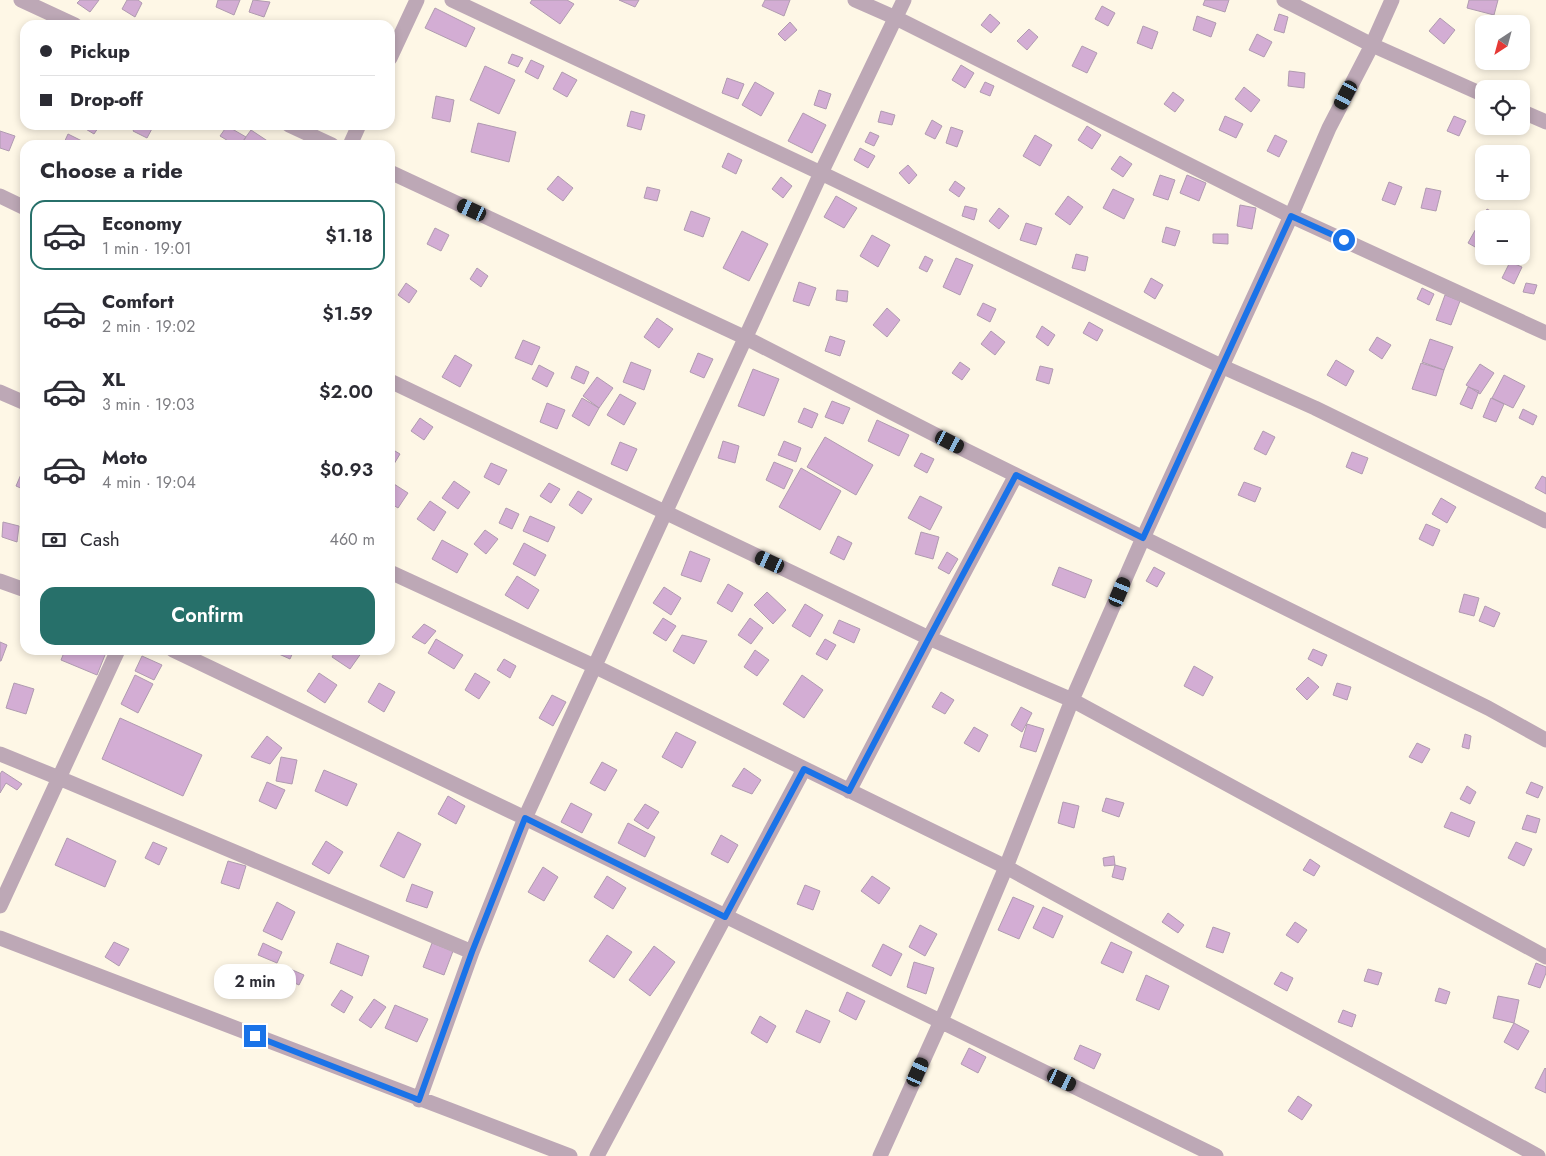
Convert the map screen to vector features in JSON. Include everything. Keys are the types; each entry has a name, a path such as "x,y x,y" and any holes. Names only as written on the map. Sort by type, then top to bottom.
{"street":[{"path":"21,0 64,20"},
{"path":"395,47 417,0"},
{"path":"452,0 821,173 1221,366 1315,408 1546,521"},
{"path":"856,0 896,18 1291,216 1546,333"},
{"path":"419,1100 472,952 525,818 821,173 904,0"},
{"path":"1284,0 1372,45 1475,91"},
{"path":"880,1156 941,1021 1006,867 1072,700 1143,538 1291,216 1329,128 1372,45 1392,0"},
{"path":"1530,116 1546,122"},
{"path":"300,130 321,140"},
{"path":"395,174 746,338 1016,475 1488,708 1546,740"},
{"path":"0,196 20,206"},
{"path":"395,383 929,638 1072,700 1546,957"},
{"path":"0,392 20,401"},
{"path":"849,791 1016,475"},
{"path":"395,574 594,666 1006,867 1538,1156"},
{"path":"0,581 20,588"},
{"path":"0,906 116,655"},
{"path":"183,655 525,818 1216,1156"},
{"path":"0,754 472,952"},
{"path":"597,1156 804,769"},
{"path":"0,938 419,1100 570,1156"}],"building":[{"path":"80,0 99,0 90,12 77,3"},
{"path":"127,0 138,0 142,3 135,17 122,9"},
{"path":"218,0 240,0 234,15 216,7"},
{"path":"253,0 270,2 264,17 249,12"},
{"path":"532,0 567,0 574,4 560,24 530,3"},
{"path":"619,0 639,0 635,7"},
{"path":"765,0 790,0 784,16 762,6"},
{"path":"1205,0 1229,0 1225,12 1203,5"},
{"path":"1469,0 1498,0 1494,15 1467,8"},
{"path":"1102,6 1115,13 1108,26 1095,19"},
{"path":"435,8 475,28 466,47 425,28"},
{"path":"990,14 1000,23 991,33 981,25"},
{"path":"1279,14 1288,17 1284,33 1274,30"},
{"path":"1197,16 1216,23 1211,37 1193,30"},
{"path":"1440,18 1455,30 1444,44 1429,31"},
{"path":"790,22 797,30 785,41 778,34"},
{"path":"1143,26 1158,32 1152,49 1137,43"},
{"path":"1029,29 1038,37 1027,50 1017,41"},
{"path":"1257,34 1272,42 1264,57 1249,50"},
{"path":"1082,46 1097,53 1087,73 1072,66"},
{"path":"512,54 523,58 518,67 508,63"},
{"path":"531,60 544,66 538,79 525,72"},
{"path":"961,65 974,73 965,88 952,80"},
{"path":"485,66 515,80 499,114 470,100"},
{"path":"1289,71 1305,73 1304,88 1288,86"},
{"path":"562,72 577,80 567,97 553,89"},
{"path":"727,78 744,84 738,99 722,93"},
{"path":"755,82 774,93 761,116 742,105"},
{"path":"985,82 994,86 990,96 980,92"},
{"path":"1244,87 1260,100 1251,112 1235,99"},
{"path":"819,90 831,94 826,109 814,105"},
{"path":"1173,92 1184,100 1175,112 1164,104"},
{"path":"436,96 454,100 450,122 432,118"},
{"path":"631,111 645,115 641,130 627,126"},
{"path":"881,111 895,115 892,125 878,122"},
{"path":"803,113 826,125 812,153 788,141"},
{"path":"1225,116 1243,124 1236,138 1219,130"},
{"path":"1454,116 1466,121 1459,136 1447,131"},
{"path":"932,120 942,126 935,139 925,134"},
{"path":"478,123 516,132 509,162 471,152"},
{"path":"1087,126 1101,135 1092,149 1078,140"},
{"path":"951,127 963,131 957,147 946,143"},
{"path":"87,130 97,130 94,134"},
{"path":"134,130 151,130 147,138"},
{"path":"224,130 234,130 246,137 244,140 227,140 220,136"},
{"path":"251,130 266,140 244,140"},
{"path":"0,131 15,136 9,151 0,148"},
{"path":"870,132 879,136 874,146 865,142"},
{"path":"68,134 80,140 65,140"},
{"path":"1035,135 1052,145 1040,166 1023,156"},
{"path":"1275,135 1287,141 1279,157 1267,151"},
{"path":"860,148 875,156 868,168 854,160"},
{"path":"728,153 742,160 736,174 722,167"},
{"path":"1120,156 1132,164 1123,177 1111,169"},
{"path":"908,165 917,175 909,184 899,173"},
{"path":"1160,175 1175,180 1168,200 1153,195"},
{"path":"1187,175 1206,183 1199,201 1180,193"},
{"path":"558,176 573,188 563,201 547,189"},
{"path":"781,177 792,186 783,198 772,189"},
{"path":"955,181 965,188 959,197 949,190"},
{"path":"1389,182 1402,187 1395,205 1382,200"},
{"path":"647,187 660,190 657,201 644,198"},
{"path":"1426,188 1441,191 1436,211 1421,208"},
{"path":"1113,189 1134,199 1124,219 1103,208"},
{"path":"836,196 857,208 844,228 824,217"},
{"path":"1068,196 1083,207 1070,225 1055,214"},
{"path":"1240,205 1256,208 1252,229 1237,226"},
{"path":"965,206 977,209 974,220 962,216"},
{"path":"999,208 1009,216 999,229 989,221"},
{"path":"691,211 710,218 703,237 684,230"},
{"path":"1026,223 1042,228 1036,245 1020,240"},
{"path":"1166,227 1180,231 1175,246 1162,242"},
{"path":"435,228 449,235 441,251 427,244"},
{"path":"1475,230 1475,247 1468,243"},
{"path":"742,231 768,244 749,281 723,268"},
{"path":"1213,234 1228,234 1228,244 1213,243"},
{"path":"872,235 890,245 878,267 860,256"},
{"path":"1076,254 1088,257 1085,271 1072,268"},
{"path":"925,256 933,260 927,272 919,268"},
{"path":"956,258 973,265 960,295 943,287"},
{"path":"1508,265 1522,267 1514,284 1502,278"},
{"path":"477,268 488,276 481,287 470,279"},
{"path":"1151,278 1163,285 1155,299 1144,292"},
{"path":"799,282 816,288 809,306 793,301"},
{"path":"406,283 417,291 409,303 398,295"},
{"path":"1526,283 1537,285 1534,294 1523,292"},
{"path":"1422,288 1434,294 1429,305 1417,299"},
{"path":"837,290 848,291 847,302 836,300"},
{"path":"1445,295 1460,301 1451,325 1436,320"},
{"path":"983,303 996,309 990,322 977,315"},
{"path":"887,308 900,320 887,337 873,325"},
{"path":"657,318 673,329 659,348 644,337"},
{"path":"1089,322 1103,330 1097,341 1083,333"},
{"path":"1042,326 1055,335 1048,346 1036,337"},
{"path":"991,331 1005,342 995,355 981,344"},
{"path":"830,336 845,341 840,356 825,351"},
{"path":"1377,337 1391,345 1382,359 1369,350"},
{"path":"1430,339 1453,347 1444,370 1422,362"},
{"path":"523,340 540,347 532,365 515,358"},
{"path":"698,353 713,359 704,378 690,372"},
{"path":"455,355 472,365 460,387 442,377"},
{"path":"1336,360 1354,371 1346,386 1327,375"},
{"path":"631,362 651,370 644,390 623,382"},
{"path":"960,362 970,369 962,380 952,373"},
{"path":"1421,363 1444,370 1436,396 1412,389"},
{"path":"1480,364 1494,373 1480,394 1466,385"},
{"path":"539,365 554,373 547,387 532,379"},
{"path":"576,366 589,372 584,384 571,378"},
{"path":"1040,366 1053,369 1049,384 1036,380"},
{"path":"753,369 779,379 764,416 738,406"},
{"path":"1504,375 1525,386 1513,408 1492,398"},
{"path":"597,377 613,388 599,408 583,396"},
{"path":"1468,387 1479,391 1472,409 1460,404"},
{"path":"620,394 636,403 624,425 607,415"},
{"path":"582,398 599,408 589,426 572,416"},
{"path":"1491,398 1504,404 1496,422 1483,417"},
{"path":"832,401 850,408 843,424 825,417"},
{"path":"547,403 565,410 557,429 540,422"},
{"path":"804,408 818,414 812,428 798,422"},
{"path":"1523,409 1537,416 1533,425 1519,418"},
{"path":"420,418 433,427 424,440 411,431"},
{"path":"877,420 909,435 899,456 868,441"},
{"path":"1263,431 1275,437 1266,455 1254,449"},
{"path":"825,437 873,465 856,495 807,467"},
{"path":"723,441 739,446 735,463 718,458"},
{"path":"784,441 801,448 796,462 778,455"},
{"path":"620,442 637,449 627,471 611,464"},
{"path":"395,451 400,454 395,462"},
{"path":"1352,452 1368,458 1362,474 1346,467"},
{"path":"921,453 934,459 927,473 914,466"},
{"path":"774,462 793,470 784,489 766,480"},
{"path":"491,463 507,470 499,485 484,477"},
{"path":"801,468 841,491 820,530 779,507"},
{"path":"1542,476 1546,478 1546,494 1535,488"},
{"path":"20,477 20,488 16,486"},
{"path":"454,481 470,492 458,509 442,498"},
{"path":"1244,482 1261,488 1255,502 1238,495"},
{"path":"549,483 560,489 551,503 540,496"},
{"path":"395,485 408,493 398,508 395,506"},
{"path":"578,491 592,499 582,514 569,505"},
{"path":"920,496 942,507 930,530 908,518"},
{"path":"1441,498 1456,507 1447,523 1432,514"},
{"path":"430,501 446,512 434,531 417,519"},
{"path":"506,508 519,514 512,529 499,523"},
{"path":"530,516 555,527 548,542 523,531"},
{"path":"3,522 19,526 17,542 2,537"},
{"path":"1426,524 1440,530 1433,546 1419,539"},
{"path":"485,530 498,539 486,554 474,544"},
{"path":"921,532 939,537 933,559 915,554"},
{"path":"838,536 852,543 844,560 830,553"},
{"path":"442,540 468,554 457,573 432,559"},
{"path":"524,543 546,555 535,576 513,564"},
{"path":"690,551 710,559 701,582 681,575"},
{"path":"947,552 958,559 949,574 938,568"},
{"path":"1059,567 1092,580 1085,598 1052,585"},
{"path":"1154,567 1165,573 1157,587 1146,581"},
{"path":"517,576 539,590 528,609 505,595"},
{"path":"728,584 743,593 732,612 717,603"},
{"path":"664,587 681,598 671,615 653,603"},
{"path":"767,592 786,610 773,624 754,605"},
{"path":"1464,594 1479,598 1474,616 1459,612"},
{"path":"805,604 823,615 810,637 792,626"},
{"path":"1485,606 1500,613 1494,627 1479,621"},
{"path":"663,618 676,626 666,641 653,633"},
{"path":"750,618 763,628 751,644 738,635"},
{"path":"839,620 860,629 854,643 833,633"},
{"path":"424,624 436,631 425,644 412,637"},
{"path":"682,635 707,641 694,664 673,651"},
{"path":"436,639 463,655 454,669 428,653"},
{"path":"825,639 836,645 827,660 816,654"},
{"path":"0,642 7,645 1,661 0,661"},
{"path":"1313,649 1327,655 1322,666 1308,659"},
{"path":"755,650 769,660 757,676 744,667"},
{"path":"63,655 105,655 97,675 61,660"},
{"path":"281,655 292,655 290,659"},
{"path":"333,655 360,655 350,669 332,657"},
{"path":"142,656 162,665 154,680 135,671"},
{"path":"504,659 516,666 510,678 497,670"},
{"path":"1194,666 1213,677 1203,696 1184,686"},
{"path":"319,673 337,685 325,703 307,691"},
{"path":"475,673 490,682 479,699 465,690"},
{"path":"135,675 153,684 138,713 121,704"},
{"path":"802,675 823,690 804,718 783,704"},
{"path":"1308,677 1319,687 1307,700 1296,689"},
{"path":"14,683 34,689 26,714 6,708"},
{"path":"379,683 395,692 384,712 368,702"},
{"path":"1337,683 1351,687 1347,700 1333,695"},
{"path":"941,692 954,700 945,714 932,707"},
{"path":"552,695 566,702 553,726 539,718"},
{"path":"1021,707 1032,713 1022,732 1011,725"},
{"path":"120,718 202,755 183,796 102,759"},
{"path":"1027,724 1044,729 1036,752 1020,747"},
{"path":"974,727 988,735 979,752 964,743"},
{"path":"676,732 696,742 682,768 662,757"},
{"path":"1465,734 1471,736 1469,749 1462,747"},
{"path":"267,736 282,748 270,764 251,757"},
{"path":"1417,743 1430,749 1422,763 1409,757"},
{"path":"281,757 297,760 292,784 276,781"},
{"path":"602,762 617,770 605,791 590,783"},
{"path":"744,768 761,780 752,794 732,786"},
{"path":"324,770 357,784 347,806 315,791"},
{"path":"2,771 22,784 17,790 6,783 0,793 0,774"},
{"path":"267,782 285,790 276,809 259,801"},
{"path":"1531,782 1543,787 1538,798 1526,793"},
{"path":"1467,786 1476,792 1470,804 1460,799"},
{"path":"448,796 465,806 456,824 438,814"},
{"path":"1106,798 1124,803 1119,817 1102,811"},
{"path":"1063,802 1079,806 1074,828 1058,823"},
{"path":"571,803 592,814 582,833 561,822"},
{"path":"645,804 659,812 648,829 634,820"},
{"path":"1451,812 1475,822 1469,837 1444,827"},
{"path":"1527,815 1540,819 1536,833 1522,829"},
{"path":"628,823 655,837 645,857 618,843"},
{"path":"398,832 421,844 404,878 380,866"},
{"path":"721,835 738,845 728,863 711,854"},
{"path":"67,838 116,861 105,887 55,865"},
{"path":"326,841 343,852 329,874 312,864"},
{"path":"153,842 167,848 159,865 145,858"},
{"path":"1516,842 1532,849 1524,866 1508,858"},
{"path":"1114,856 1115,865 1104,866 1103,858"},
{"path":"1310,859 1320,866 1314,876 1303,870"},
{"path":"228,861 246,866 239,889 221,883"},
{"path":"1115,865 1126,868 1123,880 1112,877"},
{"path":"543,867 558,877 544,901 528,892"},
{"path":"607,876 626,888 613,909 594,897"},
{"path":"872,876 890,888 879,904 861,891"},
{"path":"412,884 433,892 427,908 406,901"},
{"path":"805,885 820,891 813,910 797,904"},
{"path":"1013,897 1034,906 1019,939 998,930"},
{"path":"277,902 295,912 282,940 263,931"},
{"path":"1043,907 1063,916 1053,938 1033,928"},
{"path":"1168,913 1184,925 1178,933 1162,922"},
{"path":"1295,922 1307,930 1298,943 1286,935"},
{"path":"920,925 937,934 925,956 909,947"},
{"path":"1213,927 1230,933 1223,953 1206,947"},
{"path":"607,935 632,952 614,978 589,961"},
{"path":"114,942 129,949 119,966 105,957"},
{"path":"1111,942 1132,952 1123,973 1101,963"},
{"path":"263,943 282,952 277,963 258,955"},
{"path":"337,943 369,956 362,976 330,963"},
{"path":"432,943 453,951 444,975 423,967"},
{"path":"883,944 902,954 891,976 872,966"},
{"path":"654,946 675,962 650,996 629,980"},
{"path":"914,962 934,968 926,994 907,987"},
{"path":"1536,963 1546,967 1546,973 1540,988 1528,984"},
{"path":"281,965 304,975 299,985 277,975"},
{"path":"1368,969 1382,973 1378,985 1364,981"},
{"path":"1281,972 1293,978 1287,991 1274,984"},
{"path":"1146,975 1169,986 1159,1010 1136,1000"},
{"path":"1439,988 1450,992 1446,1004 1435,1001"},
{"path":"341,990 353,997 344,1013 331,1005"},
{"path":"847,992 865,1001 856,1020 839,1011"},
{"path":"1498,996 1519,1000 1514,1023 1493,1018"},
{"path":"374,999 386,1007 371,1028 359,1020"},
{"path":"395,1005 428,1019 417,1042 385,1028"},
{"path":"806,1010 830,1021 820,1043 796,1032"},
{"path":"1343,1010 1356,1015 1352,1027 1338,1022"},
{"path":"760,1016 776,1026 767,1043 751,1033"},
{"path":"1514,1023 1529,1031 1518,1050 1504,1042"},
{"path":"1080,1045 1101,1054 1094,1069 1074,1059"},
{"path":"969,1048 986,1057 978,1073 961,1064"},
{"path":"1546,1069 1546,1093 1535,1088"},
{"path":"1298,1096 1312,1105 1302,1120 1288,1111"}],"route":[{"path":"255,1036 419,1100 472,952 525,818 725,917 804,769 849,791 1016,475 1143,538 1291,216 1344,240"}]}
